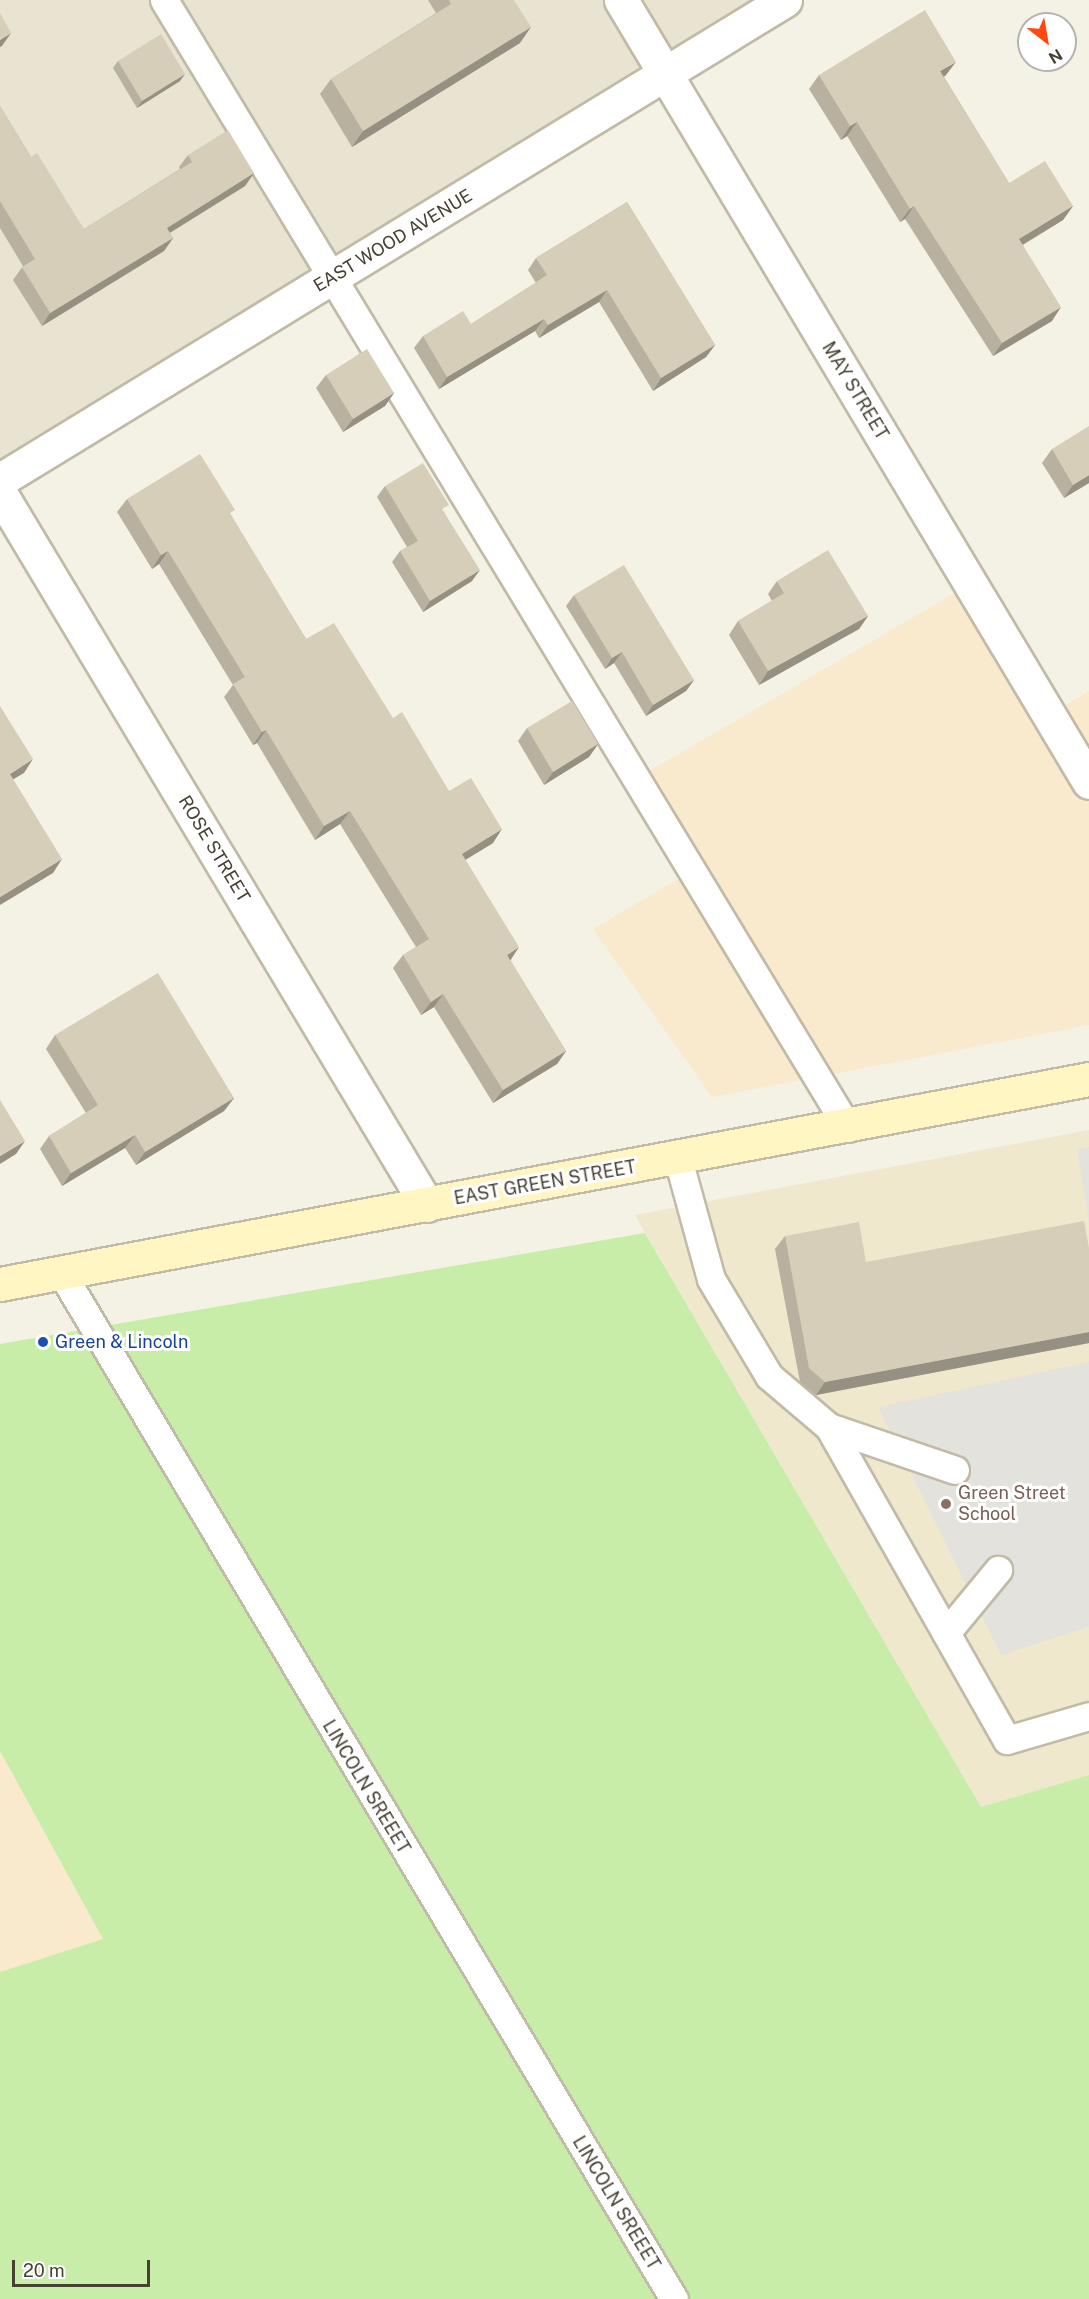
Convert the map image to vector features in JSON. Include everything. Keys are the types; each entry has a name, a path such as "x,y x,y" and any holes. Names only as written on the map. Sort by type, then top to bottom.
{"street":[{"name":"MAY STREET","path":"621,0 1089,782"},
{"name":"EAST WOOD AVENUE","path":"0,480 785,0"},
{"name":"ROSE STREET","path":"0,493 427,1205"},
{"name":"EAST GREEN STREET","path":"0,1284 848,1128 1089,1079"}],"lane":[{"path":"164,0 848,1128"},
{"path":"678,1159 711,1279 769,1377 829,1427 1007,1740 1089,1716"},
{"name":"LINCOLN SREEET","path":"61,1272 674,2299"},
{"path":"829,1427 955,1470"},
{"path":"946,1633 998,1570"}],"shaded area":[{"path":"0,0 762,0 0,466"},
{"path":"977,580 1054,712 1089,691 1089,1025 712,1097 593,929 697,868 641,776"},
{"name":"Green Street School","path":"1089,1130 1089,1775 981,1807 635,1215"},
{"path":"1089,1147 1089,1222 1077,1149"},
{"path":"1089,1362 1089,1627 1001,1655 878,1407"},
{"path":"0,1751 104,1939 0,1972"}],"green space":[{"path":"645,1233 981,1807 1089,1775 1089,2299 0,2299 0,1972 103,1939 0,1751 0,1344"}],"building":[{"path":"449,0 514,0 531,27 363,131 331,79 451,4"},
{"path":"925,10 956,62 940,71 1009,183 1045,161 1073,206 1019,239 1061,307 1002,343 914,206 910,209 857,122 850,126 819,75"},
{"path":"0,13 11,33 0,40"},
{"path":"161,34 185,74 142,101 118,61"},
{"path":"0,106 31,157 37,153 84,229 192,162 188,155 228,130 254,173 167,228 173,238 50,313 22,267 35,259 0,201"},
{"path":"627,202 715,345 661,378 607,290 548,325 544,319 447,377 423,336 463,311 471,324 547,275 536,258"},
{"path":"367,349 394,393 353,419 326,375"},
{"path":"1089,426 1089,475 1073,485 1052,449"},
{"path":"200,454 235,510 230,513 306,639 334,623 393,718 402,712 449,791 471,778 502,829 462,854 519,947 507,955 566,1051 503,1090 443,994 431,1002 403,955 429,939 350,811 324,826 266,730 262,732 233,684 245,677 168,551 161,555 127,499"},
{"path":"423,463 449,505 442,509 480,570 430,601 400,551 418,541 385,486"},
{"path":"828,550 868,616 768,671 738,621 784,593 777,581"},
{"path":"624,565 694,680 653,705 622,652 612,658 574,595"},
{"path":"572,701 598,744 553,772 527,728"},
{"path":"0,706 33,759 10,774 62,859 0,897"},
{"path":"158,973 234,1098 145,1152 135,1135 71,1173 49,1136 98,1105 55,1035"},
{"path":"0,1100 25,1141 0,1156"},
{"path":"1084,1221 1089,1248 1089,1332 825,1382 809,1368 785,1236 859,1222 866,1262"}],"place":[{"name":"Green & Lincoln","path":"43,1342"},
{"name":"Green Street School","path":"946,1504"}]}
